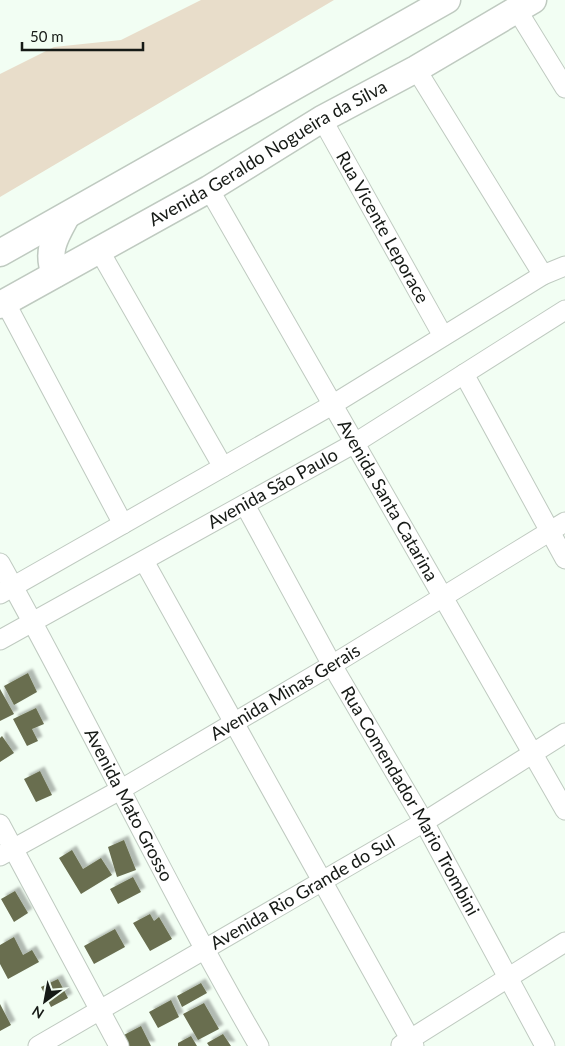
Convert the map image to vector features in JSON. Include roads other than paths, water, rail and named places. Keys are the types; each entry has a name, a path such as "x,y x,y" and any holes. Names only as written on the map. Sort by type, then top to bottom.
{"main road":[{"path":"0,253 447,0"},
{"name":"Avenida Geraldo Nogueira da Silva","path":"2,304 208,189 322,119 416,69 525,5"},
{"path":"54,274 50,261 50,247 66,217"}],"street":[{"path":"525,5 565,88"},
{"path":"416,69 543,274"},
{"name":"Rua Vicente Leporace","path":"322,119 442,336"},
{"name":"Avenida Santa Catarina","path":"208,189 534,753 565,810"},
{"path":"99,250 223,467"},
{"path":"7,590 332,404 543,274 565,266"},
{"path":"2,304 123,524"},
{"name":"Avenida São Paulo","path":"0,640 34,623 355,443 565,311"},
{"path":"464,374 565,559"},
{"name":"Rua Comendador Mario Trombini","path":"245,505 332,665 424,822 545,1046"},
{"name":"Avenida Minas Gerais","path":"6,852 120,790 234,723 443,598 565,522"},
{"path":"144,561 322,880 407,1044 565,942"},
{"name":"Avenida Mato Grosso","path":"0,563 7,590 34,623 204,951 259,1046"},
{"name":"Avenida Rio Grande do Sul","path":"38,1046 424,822 565,733"},
{"path":"0,824 6,852 100,1010 119,1046"}]}
